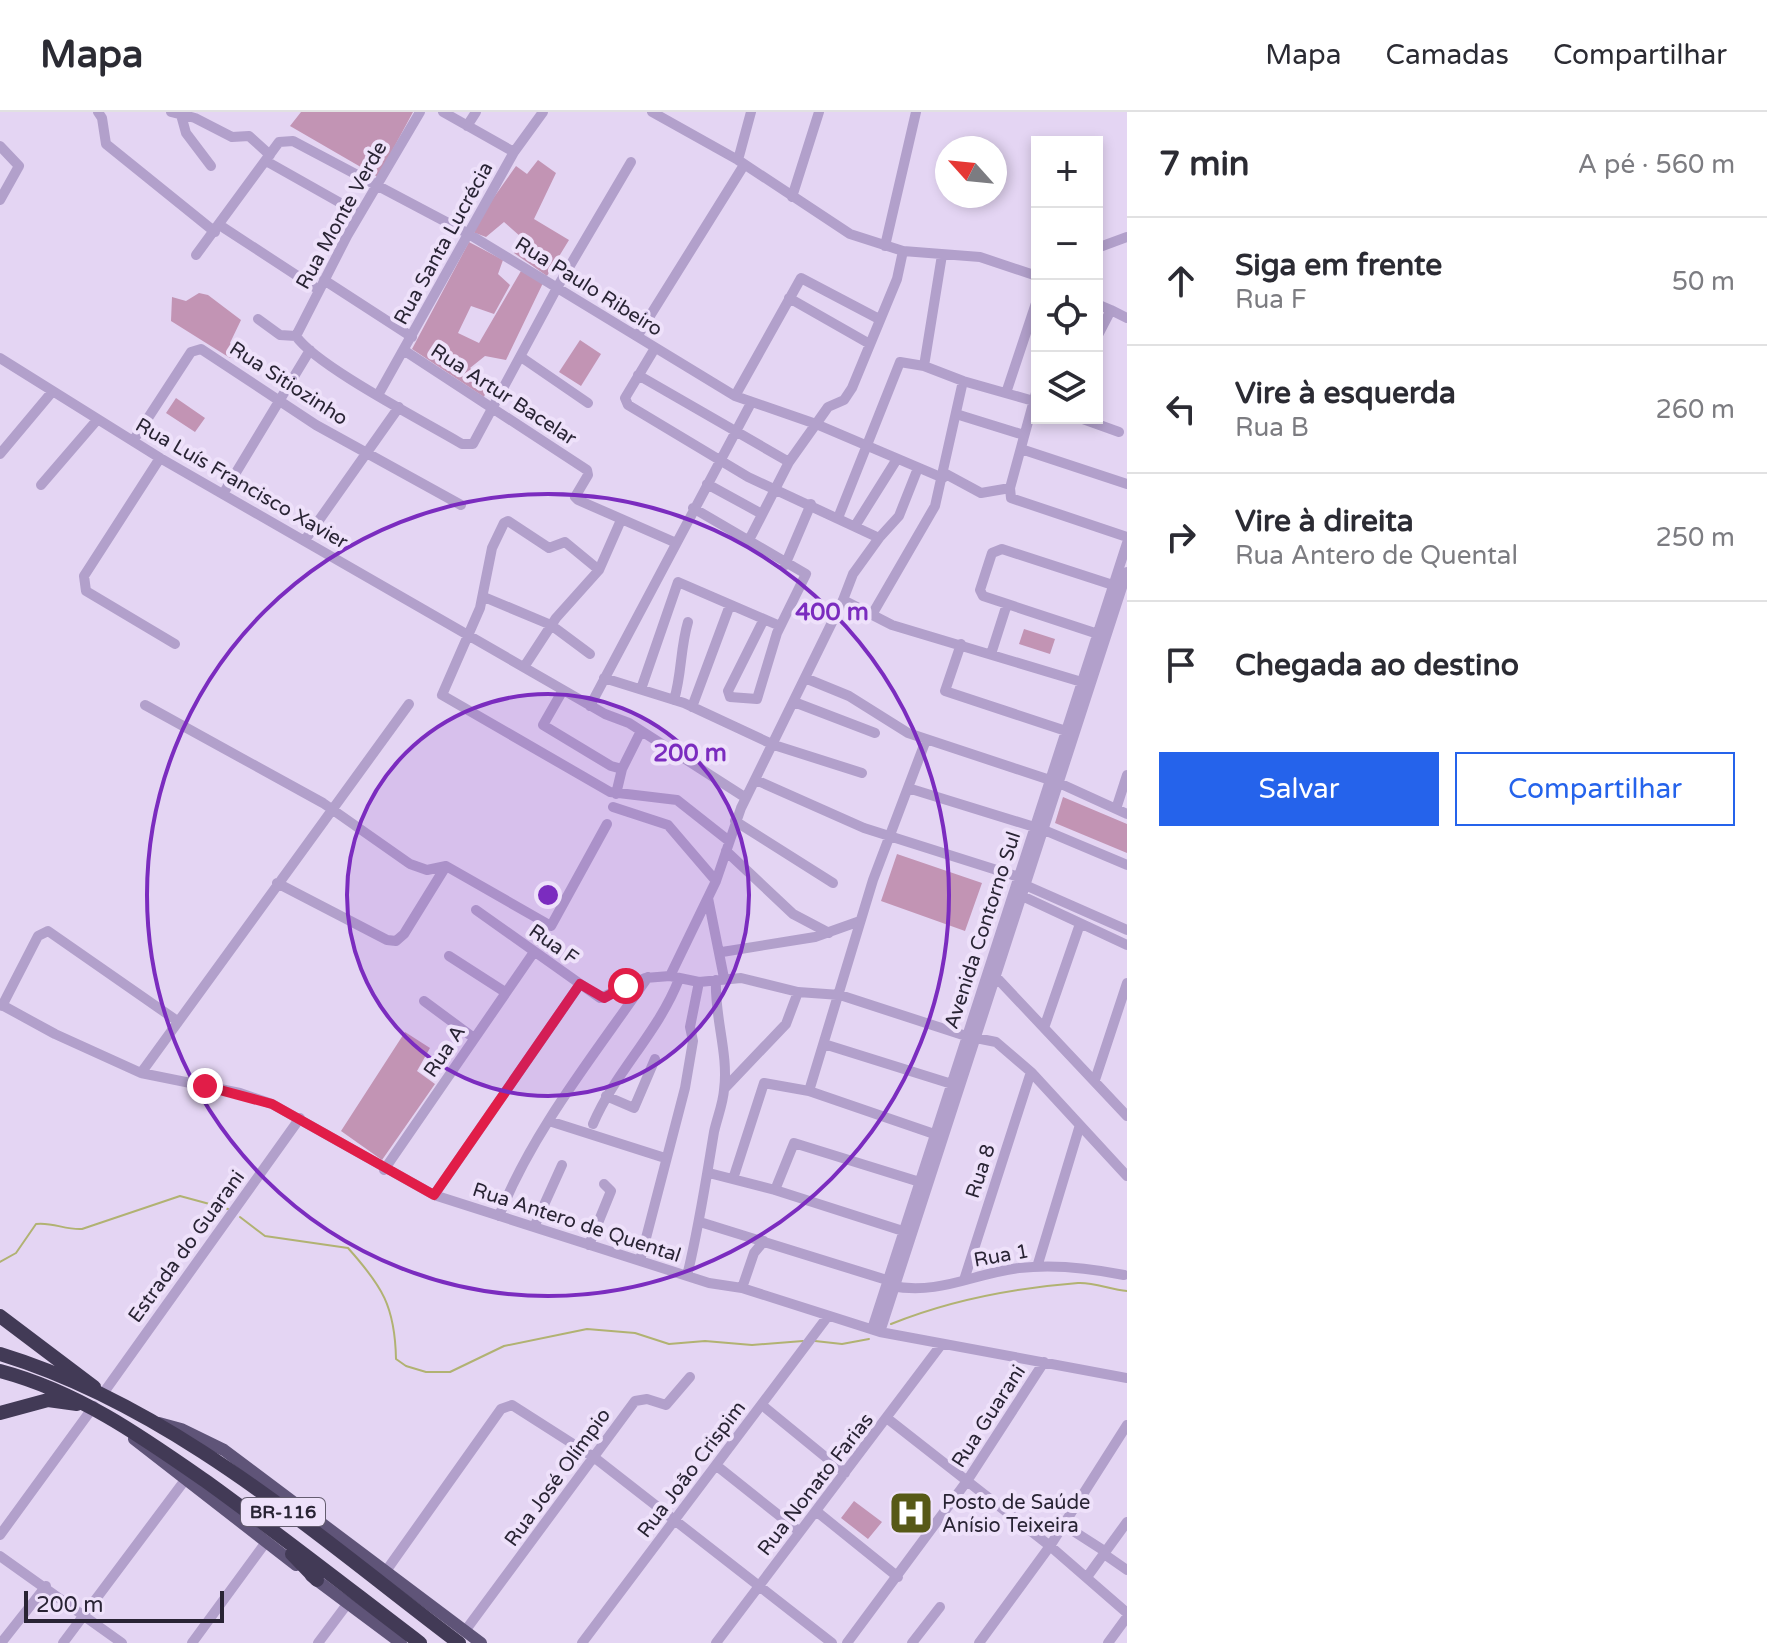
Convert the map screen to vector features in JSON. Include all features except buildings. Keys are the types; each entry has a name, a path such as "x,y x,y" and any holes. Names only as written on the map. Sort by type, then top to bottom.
{"highway":[{"path":"0,1316 95,1399"},
{"name":"BR-116","path":"0,1354 95,1399 151,1421 216,1461 462,1637"},
{"name":"BR-116","path":"0,1371 95,1399 119,1421 233,1501 420,1643"},
{"path":"0,1413 48,1400 95,1399"},
{"path":"233,1501 245,1517 290,1552 317,1580"}],"main road":[{"name":"BR-116","path":"119,1421 130,1435 185,1480 401,1643"},
{"name":"BR-116","path":"151,1421 181,1429 224,1450 386,1571 462,1637 481,1643"}],"street":[{"path":"98,112 102,118 106,144 218,229 412,337"},
{"name":"Rua Monte Verde","path":"296,336 360,214 420,112"},
{"path":"443,112 514,152"},
{"path":"467,126 476,112"},
{"name":"Rua Santa Lucrécia","path":"378,395 405,351 467,233 514,152 542,112"},
{"path":"652,112 741,162 842,230 903,251 980,257 1031,274"},
{"path":"638,335 741,162 751,112"},
{"path":"792,197 819,112"},
{"path":"885,246 916,112"},
{"path":"176,114 232,137 249,136 268,158 360,214"},
{"path":"176,114 211,166"},
{"name":"Rua Paulo Ribeiro","path":"268,158 279,142 293,141 467,233 735,396 816,424 981,493 1010,488"},
{"path":"0,146 19,166 0,200"},
{"path":"196,255 268,158"},
{"path":"258,319 280,335 296,336 310,350 378,395 462,444 473,444 558,286 631,162"},
{"path":"1103,246 1127,237"},
{"path":"748,542 789,462 830,405 847,397 897,279 903,251"},
{"path":"924,366 942,255"},
{"path":"735,396 798,281 803,278 879,319"},
{"path":"789,298 868,343"},
{"path":"1103,307 1127,318"},
{"path":"1103,325 1111,310"},
{"path":"1006,393 1031,318"},
{"path":"655,348 626,402 748,477 879,538"},
{"name":"Rua Sitiozinho","path":"133,441 196,349 205,350 316,425 461,505"},
{"path":"223,494 310,350"},
{"name":"Rua Artur Bacelar","path":"405,351 587,470 576,499 674,542"},
{"path":"521,357 588,403"},
{"name":"Rua Luís Francisco Xavier","path":"0,358 160,458 590,706 641,731 746,798"},
{"path":"838,518 900,362 924,366 1031,401"},
{"path":"638,375 789,462"},
{"path":"873,613 929,519 943,476 963,381"},
{"path":"0,454 52,392"},
{"path":"590,706 674,542 751,403"},
{"path":"305,540 399,407"},
{"path":"956,414 1024,435"},
{"path":"1031,414 1010,488 1014,500 1127,540"},
{"path":"41,485 97,420"},
{"path":"1097,424 1119,432"},
{"path":"1021,449 1127,484"},
{"path":"160,458 84,576 86,591 105,606 175,644"},
{"path":"855,526 897,459"},
{"path":"593,1124 606,1096 667,1010 675,977 716,881 735,821 774,745 853,574 899,516 918,468"},
{"path":"707,484 762,514"},
{"path":"785,565 811,504"},
{"path":"693,508 785,565 806,574 780,626 757,699 730,697 728,691 764,619"},
{"path":"524,667 551,625 599,570 621,520"},
{"path":"599,570 567,543 549,548 507,521 492,548 484,597 442,695 616,794 677,800 728,846 793,914 829,933"},
{"name":"Avenida Contorno Sul","path":"972,1037 996,977 1039,829 1117,587 1127,540"},
{"path":"1102,635 983,596 980,590 992,553 1002,549 1117,587"},
{"name":"Avenida Contorno Sul","path":"1117,587 1127,572"},
{"path":"641,689 678,582 780,626"},
{"path":"484,597 551,625 590,654"},
{"path":"843,600 892,625 1086,683"},
{"path":"991,654 1007,604"},
{"path":"692,707 730,605"},
{"path":"674,700 683,669 680,652 688,622"},
{"path":"961,644 945,687 951,695 1070,732"},
{"path":"604,678 692,707 774,745 862,773"},
{"path":"805,678 849,696 899,728 926,740 1054,782 1122,811 1127,775"},
{"path":"563,690 543,725 622,769"},
{"path":"794,702 875,733"},
{"path":"141,1073 176,1020 409,704"},
{"path":"145,705 210,734 415,867 427,870 446,866 551,926 607,824"},
{"path":"616,794 622,769 641,731"},
{"path":"812,1093 860,921 926,740"},
{"path":"756,780 891,837 1023,884 1127,930"},
{"path":"908,788 1039,829 1127,865"},
{"path":"613,807 660,820 673,828 716,881"},
{"path":"735,821 833,883"},
{"path":"277,883 387,940 396,941 404,934 446,866"},
{"path":"1023,884 1080,924 1127,945"},
{"name":"Avenida Contorno Sul","path":"876,1331 1023,884"},
{"path":"687,1276 725,1088 720,979 722,952 708,897"},
{"name":"Rua F","path":"476,910 604,998 648,977 675,977 699,982 741,978 798,992 840,995 1004,1046 1127,1176"},
{"path":"722,952 829,933 860,921"},
{"path":"1045,1025 1080,924"},
{"path":"1,1005 38,936 48,931 176,1020"},
{"name":"Rua A","path":"384,1170 534,952"},
{"path":"449,956 505,992"},
{"path":"499,1216 512,1181 549,1121 648,977"},
{"path":"996,977 1045,1025 1127,1116"},
{"path":"640,1261 692,1051 690,1027 699,982"},
{"path":"1095,1080 1127,983"},
{"path":"434,1195 580,984"},
{"path":"725,1088 786,1024 798,992"},
{"path":"424,1001 474,1038"},
{"name":"Rua Antero de Quental","path":"1,1005 55,1034 141,1073 240,1093 300,1118 384,1170 434,1195 687,1276 742,1288 876,1331 1127,1378"},
{"path":"824,1044 956,1086"},
{"path":"606,1096 634,1108 655,1059"},
{"name":"Rua 8","path":"964,1280 1031,1072"},
{"path":"733,1179 764,1083 812,1093 939,1136"},
{"name":"Estrada do Guarani","path":"0,1535 300,1118"},
{"path":"549,1121 665,1158"},
{"path":"1037,1267 1080,1125"},
{"path":"775,1190 790,1146 798,1144 924,1183"},
{"path":"534,1227 562,1165"},
{"path":"709,1173 775,1190 907,1233"},
{"path":"589,1245 611,1191 604,1184"},
{"name":"Rua 1","path":"700,1222 891,1283 931,1290 964,1280 1037,1267 1124,1275"},
{"path":"742,1288 754,1253 764,1241"},
{"name":"Rua João Crispim","path":"582,1643 828,1316"},
{"name":"Rua Nonato Farias","path":"716,1643 941,1345"},
{"name":"Rua Guarani","path":"847,1643 967,1481 1044,1362"},
{"name":"Rua José Olímpio","path":"462,1637 635,1401 647,1399 666,1405 690,1377"},
{"path":"386,1571 501,1409 508,1405 516,1407 595,1458 832,1643"},
{"path":"762,1405 845,1473"},
{"path":"888,1419 1050,1546 1127,1615 1108,1643"},
{"path":"979,1643 1050,1546 1127,1425"},
{"path":"717,1466 800,1532"},
{"path":"63,1643 185,1480"},
{"path":"816,1511 898,1577"},
{"path":"1087,1577 1127,1522"},
{"path":"1064,1525 1127,1570"},
{"path":"192,1643 266,1542"},
{"path":"0,1556 122,1643"},
{"path":"1,1643 46,1586"},
{"path":"318,1643 348,1603"},
{"path":"912,1643 940,1607"}],"shaded area":[{"path":"301,112 413,112 378,177 290,126"},
{"path":"538,160 556,173 534,219 569,240 547,276 514,253 521,237 504,222 486,237 470,231 516,166 527,174"},
{"path":"469,242 503,260 498,274 510,285 494,314 471,306 458,333 479,343 521,271 543,283 506,360 485,356 470,368 489,383 484,397 412,349"},
{"path":"199,293 208,295 241,320 230,343 238,353 230,358 171,321 172,297 186,301"},
{"path":"580,340 601,354 581,386 559,372"},
{"path":"176,398 205,418 195,432 166,413"},
{"path":"1024,629 1055,639 1050,654 1019,644"},
{"path":"1063,797 1127,824 1127,853 1055,823"},
{"path":"897,854 982,883 965,931 881,901"},
{"path":"405,1032 430,1048 417,1071 435,1084 382,1160 341,1131"},
{"path":"854,1501 882,1522 868,1539 841,1518"}],"waterway":[{"path":"0,1262 16,1253 36,1224 82,1229 180,1196 228,1209"},
{"path":"240,1217 265,1236 348,1248 370,1274 384,1298 393,1325 396,1359 406,1366 426,1372 450,1372 504,1346 587,1329 635,1333 669,1344 705,1341 752,1345 803,1341"},
{"path":"891,1324 959,1302 1030,1288 1084,1283 1127,1291"},
{"path":"815,1341 842,1344 869,1339"}],"place":[{"name":"Posto de Saúde Anísio Teixeira","path":"911,1513"}],"route":[{"path":"205,1086 272,1104 384,1170 434,1195 580,984 600,998 626,986"}]}
